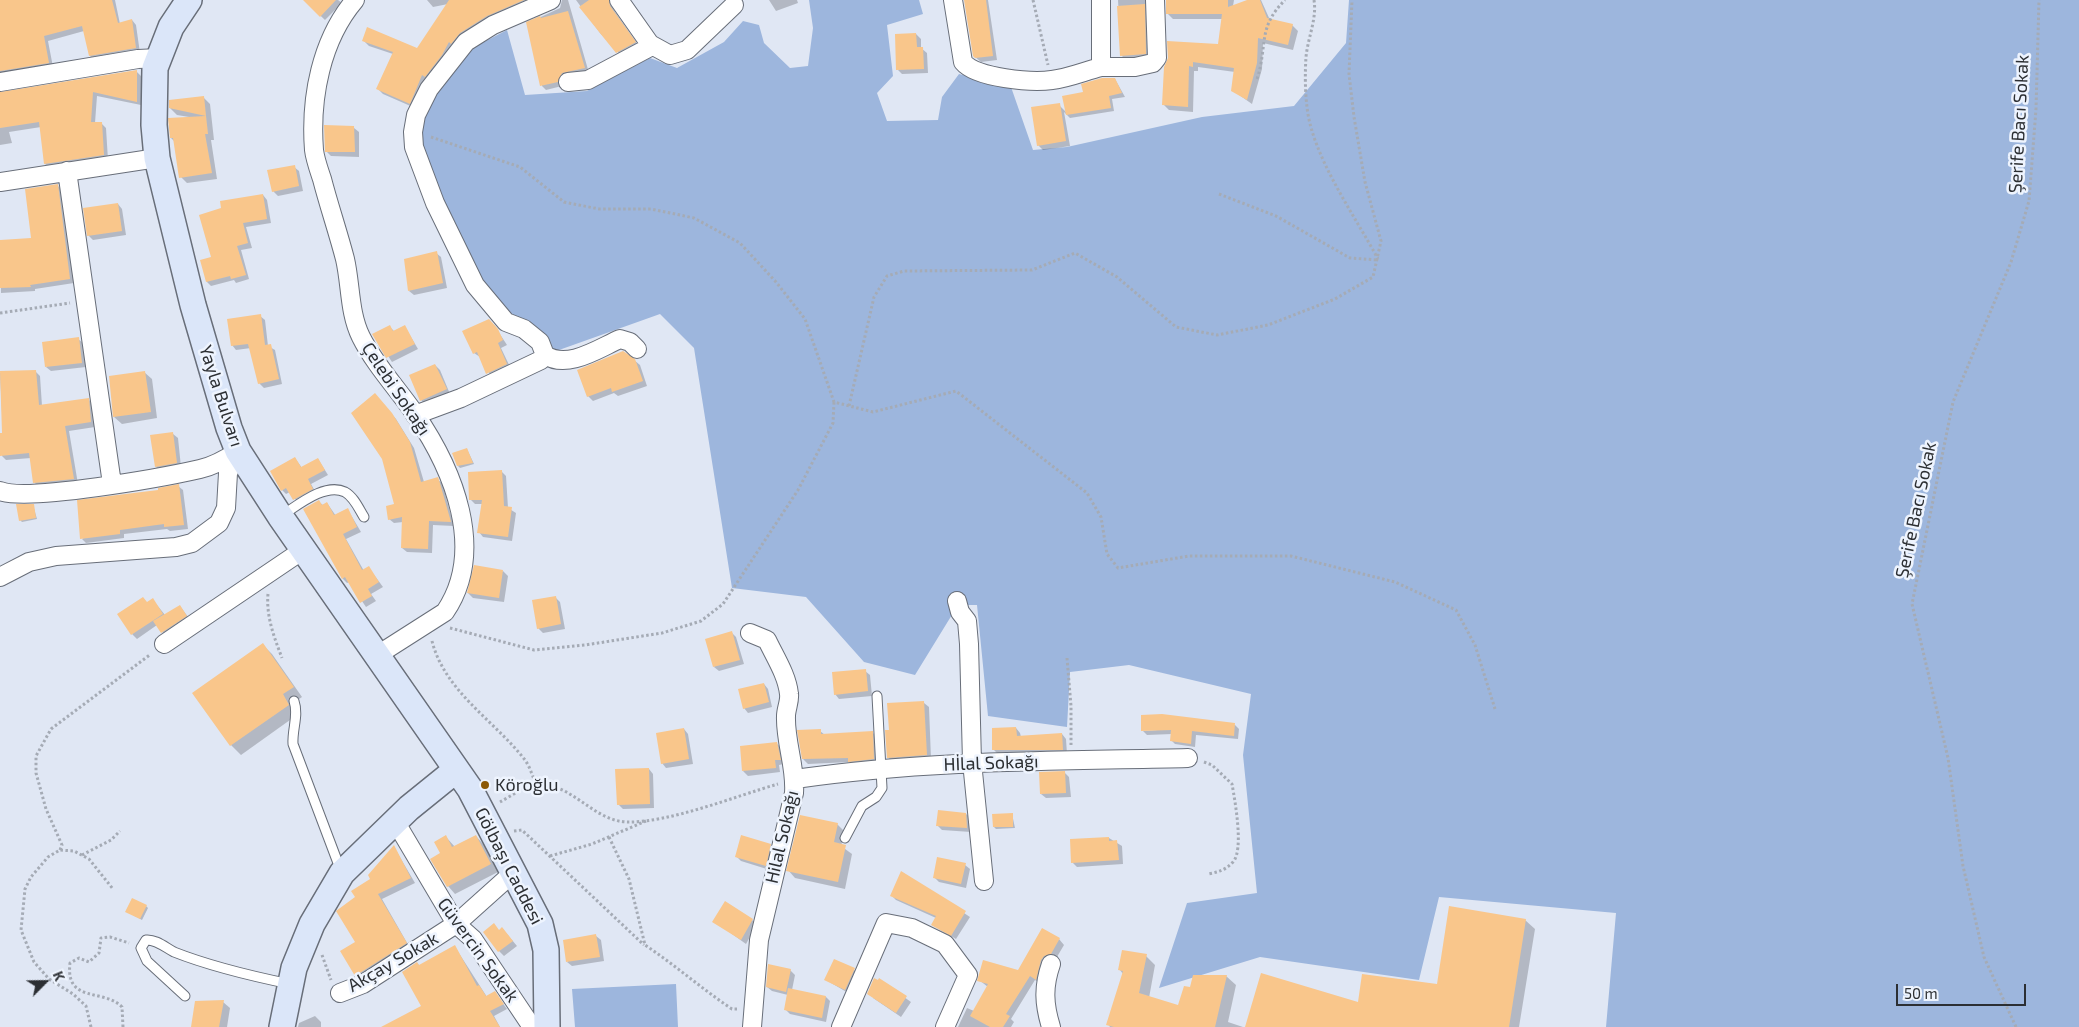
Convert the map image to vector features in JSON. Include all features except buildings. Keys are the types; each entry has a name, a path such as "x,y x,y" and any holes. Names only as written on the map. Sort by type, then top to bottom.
{"main road":[{"name":"Yayla Bulvarı","path":"189,0 171,27 155,68 154,125 157,158 196,314 238,451 303,550 456,770"},
{"name":"Gölbaşı Caddesi","path":"456,770 483,812 540,924 546,950 547,1027"},
{"path":"282,1027 294,968 312,924 342,873 395,821 456,770"}],"street":[{"name":"Çelebi Sokağı","path":"355,0 340,21 318,75 314,151 345,260 357,327 374,361 415,415 446,466 456,494 463,536 463,562 452,601 437,617 376,656"},
{"path":"551,0 493,24 466,42 429,89 416,115 413,132 414,147 435,202 475,285 506,322 524,329 540,342 545,355 552,359 570,359 590,353 620,339 630,342 637,349"},
{"path":"619,0 652,46 670,55 688,50 734,5"},
{"path":"953,0 963,62 967,68 1001,78 1051,80 1102,67 1135,67 1153,63 1157,58 1155,0"},
{"path":"1101,0 1102,67"},
{"path":"568,82 588,80 652,46"},
{"path":"0,82 138,59 159,58"},
{"path":"0,182 157,158"},
{"path":"67,171 112,484"},
{"path":"415,415 461,398 540,360 545,355"},
{"path":"2,493 34,494 112,484 201,469 218,463 238,451"},
{"path":"0,577 29,562 56,556 176,548 192,543 219,523 226,508 228,473 238,451"},
{"path":"164,644 303,550"},
{"path":"957,601 960,612 967,621 972,762 984,881"},
{"name":"Hilal Sokağı","path":"750,633 767,640 785,678 790,695 785,715 790,760 795,779 794,793 759,940 752,1019"},
{"name":"Hİlal Sokağı","path":"795,779 882,768 972,762 1188,758"},
{"name":"Güvercin Sokak","path":"395,821 456,924 473,939 532,1027"},
{"name":"Akçay Sokak","path":"340,993 363,984 456,924 514,872"},
{"path":"841,1027 886,923 912,928 945,944 968,975 945,1027"},
{"path":"1051,964 1045,981 1044,1003 1051,1027"}],"lane":[{"path":"280,516 304,501 328,490 336,490 346,492 364,517"},
{"path":"845,838 862,806 876,797 882,788 877,696"},
{"path":"294,701 298,710 293,733 293,744 342,873"},
{"path":"185,996 147,961 141,948 146,940 151,940 201,963 290,984"}],"path":[{"path":"1033,0 1051,80"},
{"path":"1257,79 1263,60 1265,27 1275,10 1285,0"},
{"path":"1314,0 1316,10 1306,56 1307,107 1313,137 1341,195 1378,260"},
{"path":"849,406 874,298 887,276 904,271 1032,270 1076,253 1116,277 1176,327 1217,335 1268,325 1336,298 1373,277 1381,241 1365,182 1349,74 1352,0"},
{"name":"Şerife Bacı Sokak","path":"2016,1027 1984,957 1963,866 1948,758 1912,604 1953,402 2011,262 2029,201 2036,109 2039,0"},
{"path":"413,132 520,167 564,202 599,209 651,209 694,218 740,243 805,319 834,402 832,423 798,490 723,604 701,620 662,632 585,645 534,650 452,629 437,617 432,641 441,667 468,702 526,762 536,785"},
{"path":"1219,194 1276,216 1350,258 1378,260"},
{"path":"0,313 86,301"},
{"path":"834,402 873,412 956,391 1087,493 1102,517 1107,554 1118,568 1189,556 1291,556 1395,582 1456,610 1475,644 1495,709"},
{"path":"268,592 267,606 272,634 282,658"},
{"path":"60,850 62,845 46,809 36,773 36,756 51,729 164,644"},
{"path":"1067,658 1071,706 1071,760"},
{"path":"1188,758 1212,765 1224,775 1232,784 1235,799 1238,849 1236,857 1223,871 1208,874"},
{"path":"483,812 517,792 536,785 554,786 606,818 627,822 665,817 795,779"},
{"path":"550,856 609,837 649,819"},
{"path":"498,840 522,830 644,945 673,963 702,989 732,1009 752,1019"},
{"path":"82,856 111,840 120,831"},
{"path":"609,837 628,879 644,945"},
{"path":"91,1027 86,1006 40,972 21,930 25,889 31,877 48,857 60,850 74,851 89,859 113,889"},
{"path":"312,924 330,976 340,993"},
{"path":"123,1027 122,1007 115,999 85,993 74,985 69,970 70,963 79,958 89,962 99,953 101,938 110,937 141,948"}],"shaded area":[{"path":"809,0 919,0 923,14 887,25 893,76 877,93 887,121 938,120 942,97 959,74 1011,87 1033,150 1067,147 1202,117 1294,106 1346,43 1349,0 2079,0 2079,1027 1606,1027 1616,913 1439,897 1419,980 1260,957 1159,988 1187,903 1257,893 1243,755 1251,694 1129,665 1070,672 1067,727 988,716 977,605 958,605 915,675 864,662 806,597 732,588 694,348 660,314 545,355 506,322 435,203 416,115 453,58 507,30 525,95 587,91 650,58 677,68 724,42 743,21 759,25 764,43 790,68 808,66 813,28"},
{"path":"676,984 678,1027 575,1027 572,989"}],"place":[{"name":"Köroğlu","path":"485,785"}]}
